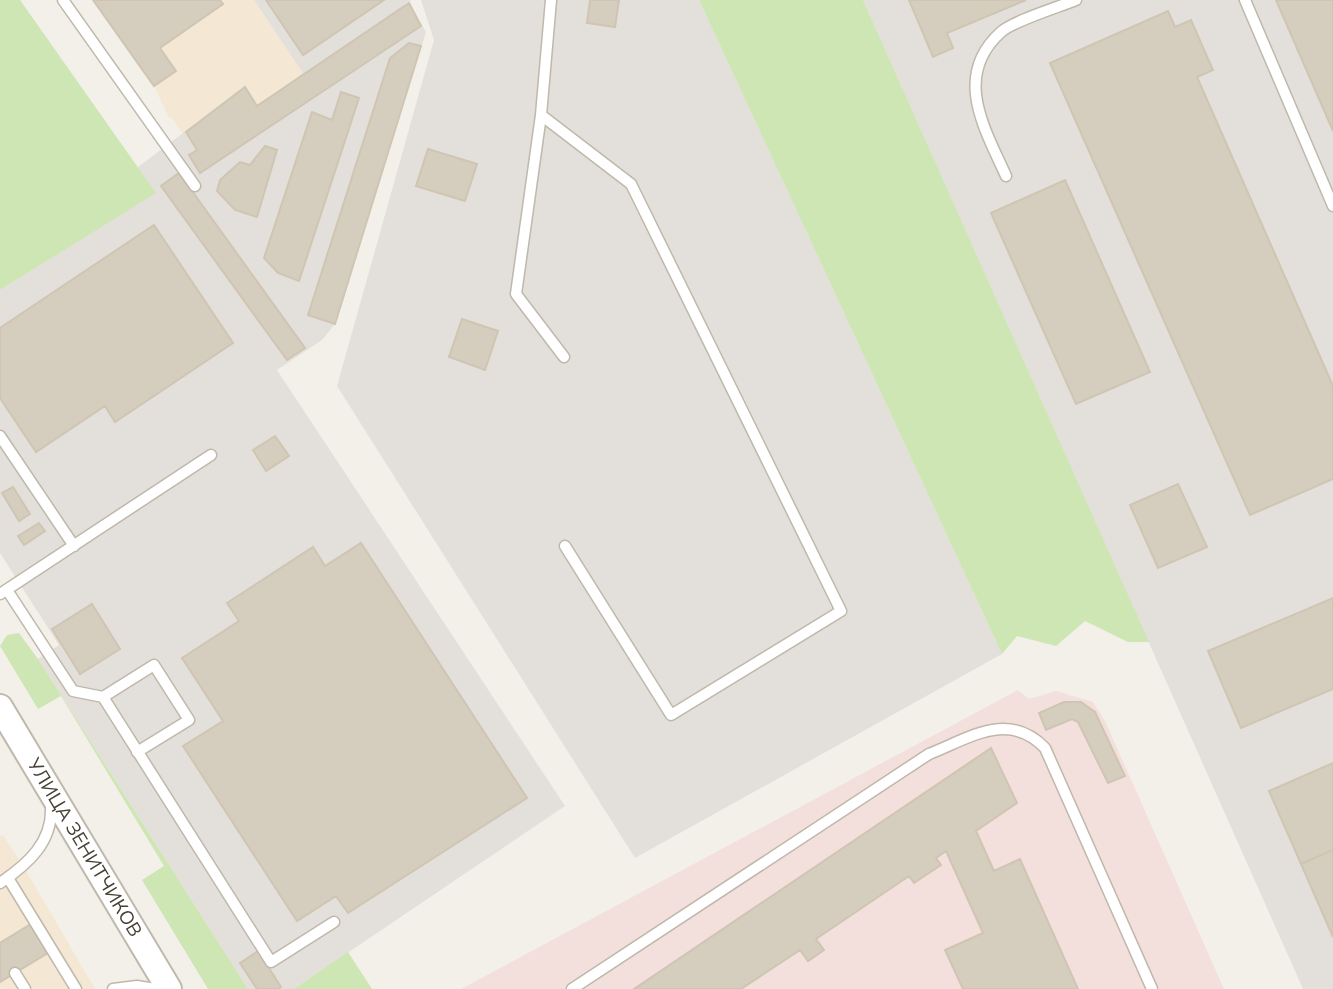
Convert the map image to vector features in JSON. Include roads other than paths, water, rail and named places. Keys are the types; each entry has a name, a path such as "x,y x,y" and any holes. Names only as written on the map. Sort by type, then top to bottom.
{"street":[{"name":"УЛИЦА ЗЕНИТЧИКОВ","path":"0,707 169,989"}],"lane":[{"path":"63,0 195,186"},
{"path":"551,0 541,115 516,294 564,357"},
{"path":"1006,176 977,111 974,86 982,57 1002,31 1076,0"},
{"path":"1245,0 1333,205"},
{"path":"541,115 631,184 841,611 671,715 565,546"},
{"path":"0,436 74,546"},
{"path":"137,752 189,720 154,665 103,697 73,691 4,592 211,455"},
{"path":"103,697 271,962 334,922"},
{"path":"572,989 929,754 995,729 1014,728 1032,734 1045,748 1152,989"},
{"path":"50,791 48,833 23,867 4,880 76,989"},
{"path":"15,973 25,989"},
{"path":"113,989 137,986 155,989"}]}
